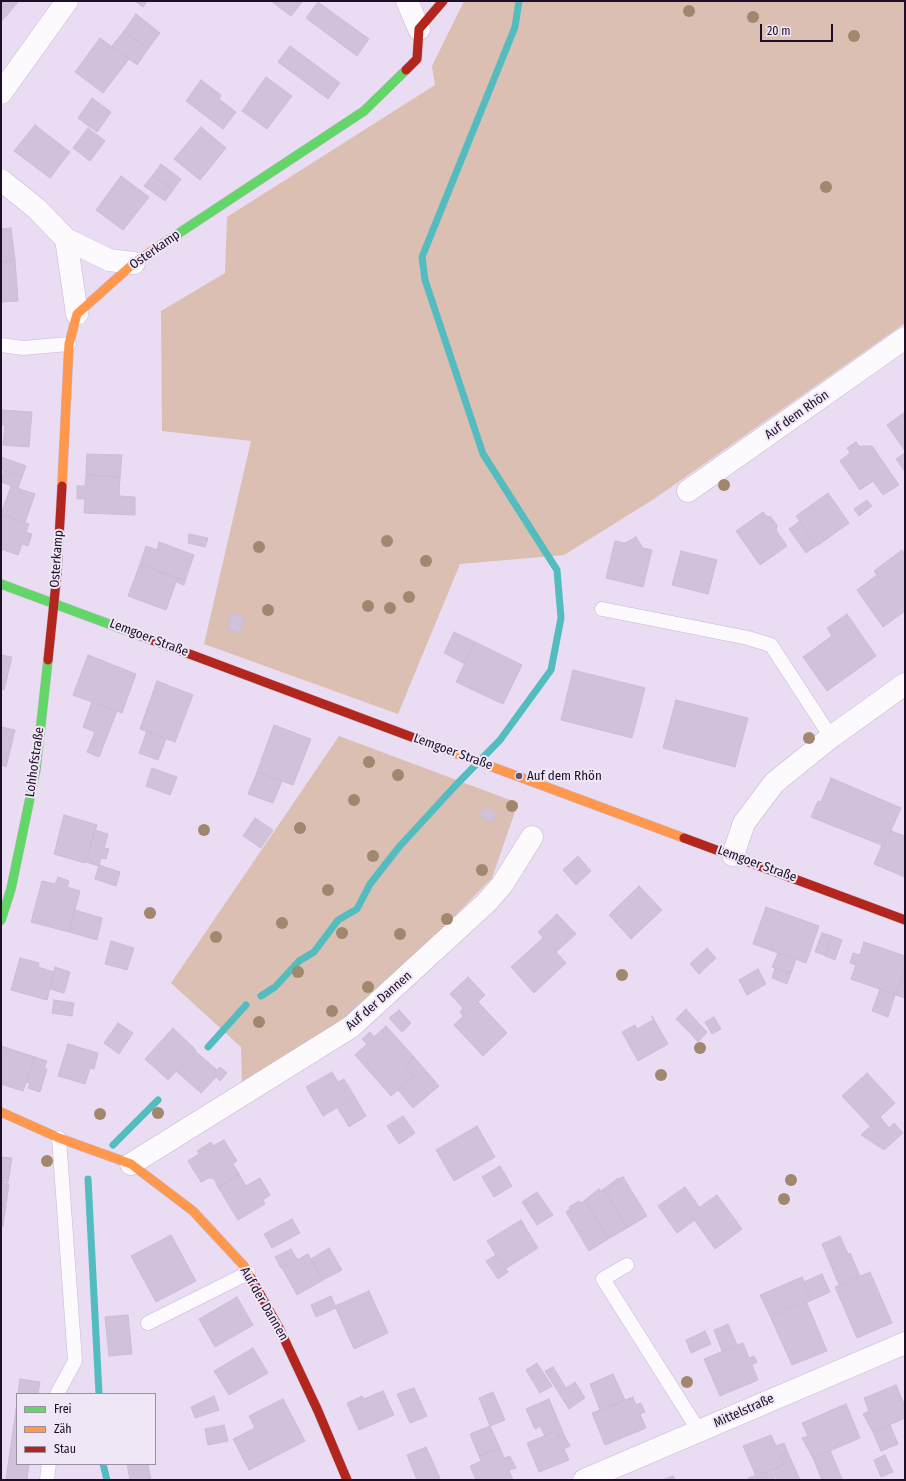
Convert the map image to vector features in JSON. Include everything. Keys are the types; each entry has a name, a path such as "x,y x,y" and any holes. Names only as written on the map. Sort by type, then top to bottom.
{"street":[{"path":"1,93 67,1"},
{"path":"407,1 419,29 443,1"},
{"name":"Osterkamp","path":"53,602 57,573 69,344 77,314 134,262 364,111 417,59 419,29"},
{"path":"1,180 37,209 66,239 109,260 134,262"},
{"path":"66,239 77,314"},
{"name":"Auf dem Rhön","path":"688,491 905,338"},
{"name":"Lemgoer Straße","path":"1,584 53,602 905,920"},
{"name":"Lohhofstraße","path":"1,920 11,889 36,769 53,602"},
{"path":"733,855 744,823 774,783 831,737 905,684"},
{"name":"Auf der Dannen","path":"131,1164 351,1028 486,903 502,885 532,837"},
{"name":"Auf der Dannen","path":"1,1112 59,1138 131,1164 193,1211 244,1266 286,1342 318,1411 347,1480"},
{"name":"Mittelstraße","path":"584,1480 905,1343"}],"lane":[{"path":"1,345 23,348 69,344"},
{"path":"602,609 748,638 771,645 831,737"},
{"path":"58,1393 75,1361 59,1138"},
{"path":"627,1265 603,1279 699,1431"},
{"path":"148,1323 248,1273"},
{"path":"47,1479 48,1465"}],"shaded area":[{"path":"464,1 905,1 905,323 654,499 564,555 460,564 398,714 204,644 251,441 162,431 161,311 225,273 227,217 435,85 432,66"},
{"path":"339,736 518,803 492,878 378,994 316,1037 242,1082 241,1047 171,983"}],"building":[{"path":"1,1 19,1 1,22"},
{"path":"135,1 147,1 143,7"},
{"path":"271,1 303,1 291,16"},
{"path":"318,2 369,39 357,56 306,18"},
{"path":"136,14 160,33 148,49 124,31"},
{"path":"124,31 148,49 137,65 112,46"},
{"path":"100,38 129,59 103,93 75,72"},
{"path":"290,46 340,83 328,99 278,62"},
{"path":"266,77 292,96 267,129 242,111"},
{"path":"201,80 221,95 219,99 236,112 223,129 186,101"},
{"path":"92,98 111,112 97,132 78,118"},
{"path":"35,125 70,152 50,178 14,151"},
{"path":"201,127 226,148 200,180 174,159"},
{"path":"88,128 105,141 90,161 73,148"},
{"path":"161,164 181,179 173,190 153,175"},
{"path":"153,175 173,190 165,201 144,186"},
{"path":"121,176 149,197 123,230 96,210"},
{"path":"11,228 15,260 1,262 1,229"},
{"path":"15,260 18,301 1,302 1,262"},
{"path":"2,410 32,412 29,447 3,445 5,425 1,425"},
{"path":"905,412 905,451 887,425"},
{"path":"856,442 859,446 872,446 899,485 883,495 873,481 860,490 840,461 850,453 847,448"},
{"path":"905,453 905,472 896,459"},
{"path":"87,454 122,455 120,477 86,475"},
{"path":"1,457 26,466 22,477 1,469"},
{"path":"4,470 22,477 18,488 1,482"},
{"path":"86,475 120,477 119,496 135,497 135,515 84,513 85,499 77,499 77,486 85,486"},
{"path":"11,486 35,494 25,522 1,514"},
{"path":"828,493 849,523 817,546 796,516"},
{"path":"867,500 872,506 859,516 854,509"},
{"path":"763,512 766,516 771,517 777,525 776,530 787,546 760,565 736,531"},
{"path":"1,514 29,524 26,532 32,534 28,546 22,544 18,555 1,549"},
{"path":"800,521 817,545 806,553 789,529"},
{"path":"189,534 208,538 205,547 188,543"},
{"path":"636,537 643,548 652,550 643,587 606,578 615,541 625,543"},
{"path":"159,542 194,555 185,581 140,564 146,546 157,550"},
{"path":"902,550 905,555 905,611 883,627 857,590 877,575 874,571"},
{"path":"681,551 717,560 708,594 672,585"},
{"path":"140,564 185,581 184,585 176,582 166,610 128,596"},
{"path":"232,613 244,617 240,633 227,629"},
{"path":"847,614 876,656 827,691 803,657 832,636 827,628"},
{"path":"454,632 475,642 465,664 444,653"},
{"path":"475,642 522,665 503,704 456,682"},
{"path":"1,655 12,657 4,690 1,689"},
{"path":"88,655 136,674 122,713 73,695"},
{"path":"573,670 645,688 632,738 561,720"},
{"path":"157,681 193,695 175,742 140,729"},
{"path":"676,700 748,718 735,767 663,748"},
{"path":"92,702 117,711 99,757 87,752 95,732 83,727"},
{"path":"274,725 311,739 293,785 257,772"},
{"path":"1,727 15,730 6,767 1,765"},
{"path":"147,731 166,739 158,760 139,753"},
{"path":"152,768 177,777 170,795 146,786"},
{"path":"257,772 282,781 273,803 248,794"},
{"path":"831,778 901,808 884,846 811,817 818,801 821,802"},
{"path":"485,807 497,813 492,822 480,816"},
{"path":"64,815 97,825 85,863 54,854"},
{"path":"255,818 273,830 261,848 243,836"},
{"path":"95,830 108,834 104,848 109,849 106,859 101,858 99,866 86,862"},
{"path":"891,831 904,836 905,834 905,877 874,864 882,845 884,846"},
{"path":"578,856 591,871 576,885 563,870"},
{"path":"99,865 120,872 116,886 95,879"},
{"path":"58,877 69,881 67,887 80,891 69,932 31,922 42,881 55,884"},
{"path":"639,886 662,910 631,939 609,915"},
{"path":"766,907 819,926 806,963 753,944"},
{"path":"75,910 102,918 97,940 69,932"},
{"path":"557,914 576,934 556,952 538,932"},
{"path":"822,933 832,936 825,955 815,952"},
{"path":"832,936 842,940 835,960 825,956"},
{"path":"543,938 566,963 534,993 511,967"},
{"path":"111,941 134,948 127,970 105,964"},
{"path":"864,942 905,956 905,968 896,995 851,979 856,965 850,963 853,953 860,955"},
{"path":"707,948 716,958 699,974 690,964"},
{"path":"778,953 796,959 791,973 772,967"},
{"path":"20,958 39,963 38,967 54,972 47,1000 11,990"},
{"path":"55,967 70,972 64,993 50,989"},
{"path":"775,968 791,973 787,984 772,978"},
{"path":"905,968 905,998 896,995"},
{"path":"758,969 766,984 747,995 739,980"},
{"path":"468,977 485,995 463,1016 460,1012 463,1008 450,994"},
{"path":"880,989 895,995 888,1017 872,1011"},
{"path":"54,1000 74,1003 72,1016 52,1013"},
{"path":"478,1002 507,1033 483,1056 454,1025"},
{"path":"686,1009 701,1026 692,1035 676,1019"},
{"path":"399,1010 411,1023 402,1032 389,1018"},
{"path":"652,1016 668,1044 638,1061 622,1032 635,1025 637,1029 653,1020"},
{"path":"714,1017 721,1029 712,1034 705,1022"},
{"path":"118,1023 133,1033 119,1054 104,1043"},
{"path":"386,1026 414,1057 405,1065 414,1076 391,1096 355,1055 367,1044 362,1039 370,1032 374,1037"},
{"path":"701,1026 707,1032 698,1042 692,1035"},
{"path":"173,1028 196,1050 168,1080 145,1059"},
{"path":"68,1044 98,1053 94,1069 90,1068 85,1084 58,1076"},
{"path":"1,1046 35,1057 23,1091 1,1084"},
{"path":"195,1051 217,1070 220,1067 227,1073 220,1081 216,1077 201,1093 176,1071"},
{"path":"35,1057 47,1061 44,1068 47,1069 40,1092 28,1088 30,1083 26,1082"},
{"path":"414,1057 439,1086 413,1108 398,1090 414,1076 405,1065"},
{"path":"332,1072 338,1082 344,1079 355,1097 323,1116 306,1087"},
{"path":"867,1073 895,1103 870,1126 842,1096"},
{"path":"355,1097 366,1116 349,1127 337,1107"},
{"path":"403,1116 415,1133 399,1144 387,1126"},
{"path":"880,1117 889,1128 894,1123 903,1133 884,1150 861,1135"},
{"path":"477,1126 495,1157 454,1181 436,1150"},
{"path":"224,1140 237,1161 233,1164 239,1174 218,1187 214,1179 209,1178 201,1182 188,1161 199,1154 197,1151 211,1142 213,1146"},
{"path":"1,1157 12,1158 8,1182 1,1181"},
{"path":"500,1166 512,1186 494,1197 482,1177"},
{"path":"239,1174 246,1186 260,1178 270,1195 263,1200 265,1204 238,1220 218,1187"},
{"path":"623,1177 647,1216 627,1228 604,1189 618,1178"},
{"path":"1,1182 9,1184 6,1204 1,1203"},
{"path":"685,1187 700,1208 690,1214 695,1220 677,1233 658,1206"},
{"path":"599,1189 600,1191 604,1189 627,1228 608,1239 585,1200"},
{"path":"537,1192 553,1215 537,1225 522,1202"},
{"path":"717,1195 742,1229 715,1249 690,1214"},
{"path":"585,1200 608,1239 589,1251 566,1212 570,1209 569,1207 579,1201 581,1203"},
{"path":"1,1204 6,1205 3,1226 1,1226"},
{"path":"292,1219 300,1233 272,1248 264,1234"},
{"path":"521,1220 538,1248 505,1269 487,1241"},
{"path":"171,1235 196,1281 156,1302 131,1256"},
{"path":"840,1236 848,1254 850,1253 860,1276 839,1285 822,1244"},
{"path":"329,1248 342,1270 323,1280 311,1259"},
{"path":"291,1249 297,1259 281,1268 275,1257"},
{"path":"308,1254 323,1280 297,1295 282,1268"},
{"path":"496,1255 508,1272 498,1279 486,1261"},
{"path":"870,1272 892,1323 857,1338 835,1287"},
{"path":"822,1274 830,1292 812,1300 804,1282"},
{"path":"802,1277 812,1300 770,1316 760,1295"},
{"path":"369,1291 388,1333 354,1349 335,1306"},
{"path":"331,1296 336,1308 316,1317 311,1305"},
{"path":"237,1297 253,1325 215,1347 199,1319"},
{"path":"806,1301 827,1351 792,1365 770,1316"},
{"path":"128,1315 132,1354 109,1356 105,1317"},
{"path":"728,1324 737,1345 722,1351 714,1330"},
{"path":"705,1331 711,1344 691,1353 686,1340"},
{"path":"743,1343 749,1358 754,1356 757,1362 752,1365 758,1380 720,1396 704,1359"},
{"path":"253,1348 268,1373 229,1395 214,1371"},
{"path":"537,1363 552,1386 540,1393 526,1370"},
{"path":"553,1367 566,1388 575,1382 585,1398 569,1409 545,1371"},
{"path":"613,1374 625,1400 600,1410 590,1384"},
{"path":"20,1379 40,1382 38,1393 18,1393"},
{"path":"896,1385 905,1406 905,1418 873,1432 863,1414 869,1411 864,1398"},
{"path":"414,1388 427,1416 410,1423 397,1394"},
{"path":"383,1391 394,1415 359,1430 347,1403 362,1396 364,1399"},
{"path":"493,1392 505,1420 490,1426 479,1398"},
{"path":"214,1396 219,1410 195,1418 191,1407"},
{"path":"633,1397 636,1405 641,1403 645,1412 640,1414 646,1428 605,1445 592,1413"},
{"path":"283,1399 305,1441 249,1470 233,1439 255,1428 249,1416"},
{"path":"549,1399 565,1437 560,1439 556,1431 545,1436 540,1426 535,1429 526,1409"},
{"path":"846,1404 860,1438 813,1458 802,1438 808,1436 802,1423"},
{"path":"16,1409 16,1465 29,1465 27,1480 6,1480"},
{"path":"224,1425 228,1441 208,1445 205,1429"},
{"path":"890,1425 898,1444 881,1451 873,1432"},
{"path":"490,1426 500,1448 479,1456 470,1434"},
{"path":"556,1431 560,1439 565,1437 570,1446 564,1449 569,1460 539,1472 527,1443"},
{"path":"771,1435 776,1446 784,1443 788,1453 780,1456 784,1465 756,1476 743,1446"},
{"path":"426,1447 440,1478 434,1480 417,1480 407,1455"},
{"path":"500,1448 504,1458 510,1456 516,1468 509,1470 513,1480 476,1480 470,1466 481,1461 479,1456"},
{"path":"830,1450 842,1479 822,1480 813,1458"},
{"path":"788,1453 800,1480 777,1480 772,1469 784,1465 780,1456"},
{"path":"885,1455 893,1472 881,1477 874,1460"},
{"path":"127,1465 148,1465 151,1480 130,1480"},
{"path":"771,1470 775,1480 749,1480 748,1478"},
{"path":"673,1476 675,1480 662,1480"}],"waterway":[{"path":"261,996 275,987 299,961 314,952 338,920 357,909 370,884 399,847 500,740 551,670 561,618 557,570 483,454 425,280 422,257 515,27 519,1"},
{"path":"208,1047 246,1005"},
{"path":"113,1145 158,1100"},
{"path":"88,1179 99,1393"},
{"path":"103,1465 107,1480"}],"traffic: fast":[{"path":"164,243 364,111 406,70"},
{"path":"1,584 144,637"},
{"path":"1,920 11,889 36,769 48,660"}],"traffic: slow":[{"path":"62,486 69,344 77,314 134,263 164,243"},
{"path":"417,739 684,838"},
{"path":"1,1112 59,1138 131,1164 193,1211 244,1266 251,1278"}],"traffic: jam":[{"path":"406,70 417,59 419,29 443,1"},
{"path":"48,660 57,573 62,486"},
{"path":"144,637 417,739"},
{"path":"684,838 905,920"},
{"path":"251,1278 279,1328 318,1411 347,1480"}],"place":[{"name":"Auf dem Rhön","path":"519,776"}]}
